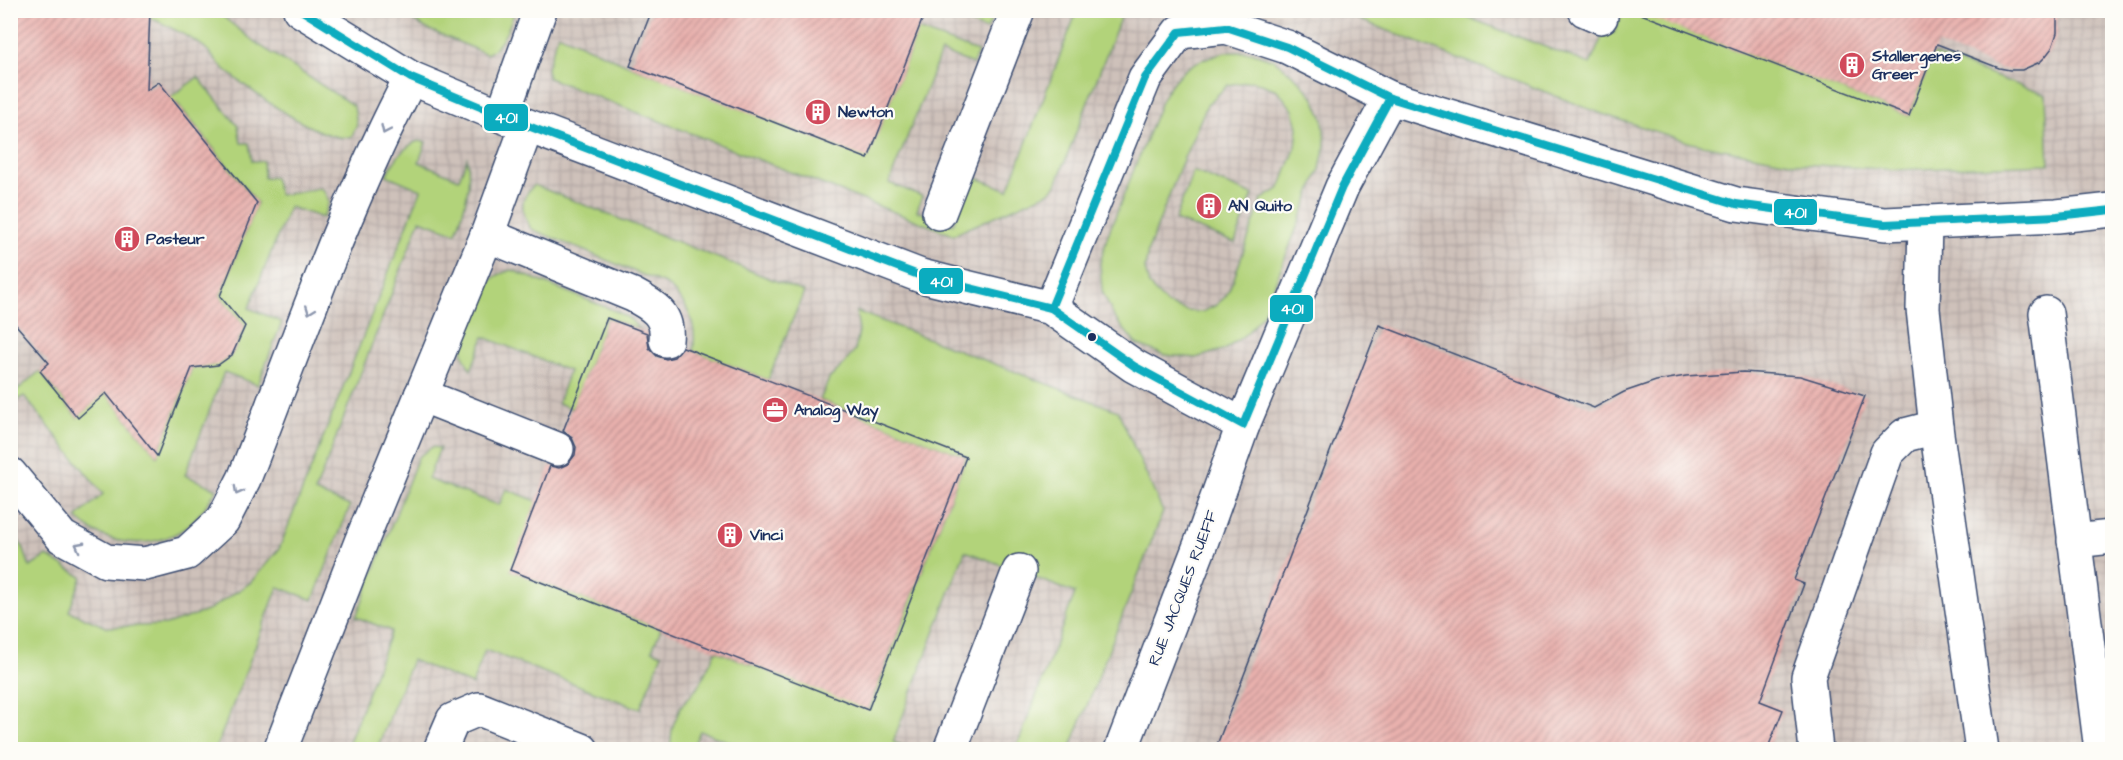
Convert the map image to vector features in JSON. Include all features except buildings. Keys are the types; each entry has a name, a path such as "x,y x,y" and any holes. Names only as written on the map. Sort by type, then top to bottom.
{"street":[{"path":"300,10 411,78 514,121 921,276 1051,308 1134,366 1243,425"},
{"path":"280,750 421,394 487,235 540,10"},
{"path":"939,213 1018,10"},
{"path":"1051,308 1145,78 1181,21 1226,27 1287,47 1390,98 1736,204 1885,224 2057,216 2112,210"},
{"path":"10,474 62,537 106,561 145,564 187,553 223,520 244,479 357,189 411,78"},
{"name":"RUE JACQUES RUEFF","path":"1121,750 1197,554 1243,425 1342,187 1390,98"},
{"path":"1925,222 1923,309 1936,427 1982,750"},
{"path":"487,235 593,278 654,306 664,321 666,340"},
{"path":"2046,313 2102,750"},
{"path":"421,394 557,449"},
{"path":"1816,750 1808,677 1887,453 1905,435 1936,427"},
{"path":"2074,541 2112,537"},
{"path":"950,750 1019,571"},
{"path":"440,750 453,720 479,709 582,750"}],"shaded area":[{"path":"10,11 2112,11 2112,749 139,749 11,584"}],"green space":[{"path":"144,11 216,11 256,43 354,106 357,125 352,136 340,137 323,132 283,112 228,72 201,45 150,17"},
{"path":"397,11 515,11 508,30 498,46 487,54 427,29"},
{"path":"935,11 980,11 993,15 987,30"},
{"path":"1077,11 1123,11 1056,185 1050,192 953,235 548,78 547,68 558,34 630,66 868,158 918,30 978,52 973,64 941,52 889,183 922,196 917,211 953,224 972,176 1008,190"},
{"path":"1337,11 1451,11 1590,64 1605,30 1614,33 1623,11 1689,11 1682,29 1909,116 1933,54 2046,95 2049,164 1896,170 1800,164 1691,143 1602,114"},
{"path":"1225,52 1251,52 1274,60 1296,77 1313,96 1323,119 1325,145 1320,169 1263,314 1247,333 1226,349 1196,358 1164,355 1136,344 1114,317 1102,291 1100,263 1107,237 1162,99 1180,73 1195,63","holes":["1253,81 1277,90 1293,110 1298,127 1296,146 1280,188 1262,199 1226,296 1216,305 1202,312 1187,311 1167,304 1149,285 1145,269 1148,251 1180,167 1207,105 1228,85"]},
{"path":"198,77 238,126 241,143 249,143 252,161 263,161 264,178 274,177 279,195 320,188 329,202 323,218 289,207 249,308 282,322 258,385 224,372 185,475 217,489 192,522 182,530 160,540 122,541 96,533 76,518 103,494 24,396 11,405 11,395 40,371 77,417 76,356 157,456 192,368 215,365 228,359 232,354 245,326 220,296 257,203 177,103 164,102"},
{"path":"418,141 426,142 419,162 459,179 467,158 468,187 456,233 420,220 315,492 350,506 313,600 278,587 216,749 11,749 11,531 23,547 30,567 47,556 82,577 69,611 106,627 166,625 207,611 250,583 279,549 421,190 386,175 403,151"},
{"path":"1193,171 1253,195 1235,243 1175,220"},
{"path":"534,185 804,292 768,380 693,351 694,331 689,314 680,299 667,285 531,229 523,211 523,201"},
{"path":"512,270 618,312 630,319 639,329 607,318 572,409 558,403 569,371 484,337 471,370 465,359 463,342 478,302 493,278"},
{"path":"856,311 1118,411 1163,512 1070,749 1016,749 1075,593 965,551 893,742 913,749 749,749 700,731 692,749 670,750 672,728 681,706 698,687 716,651 869,709 966,457 820,400 829,379 855,350 859,331"},
{"path":"432,447 440,448 428,479 499,505 506,489 537,501 511,570 661,629 652,650 662,654 640,709 485,650 472,685 412,660 377,749 346,750 391,631 356,617 418,457"},
{"path":"485,744 503,745 510,749 466,749"}],"transit line":[{"name":"401","path":"301,10 411,78 502,116 921,276 1051,308 1134,366 1243,425 1342,187 1390,98"},
{"name":"401","path":"1051,308 1145,78 1179,32 1226,27 1287,47 1390,98 1736,204 1885,224 2057,216 2112,210"}],"place":[{"name":"Stallergenes Greer","path":"1852,65"},
{"name":"Newton","path":"818,112"},
{"name":"AN Quito","path":"1209,206"},
{"name":"Pasteur","path":"127,239"},
{"name":"Analog Way","path":"775,410"},
{"name":"Vinci","path":"730,535"}]}
